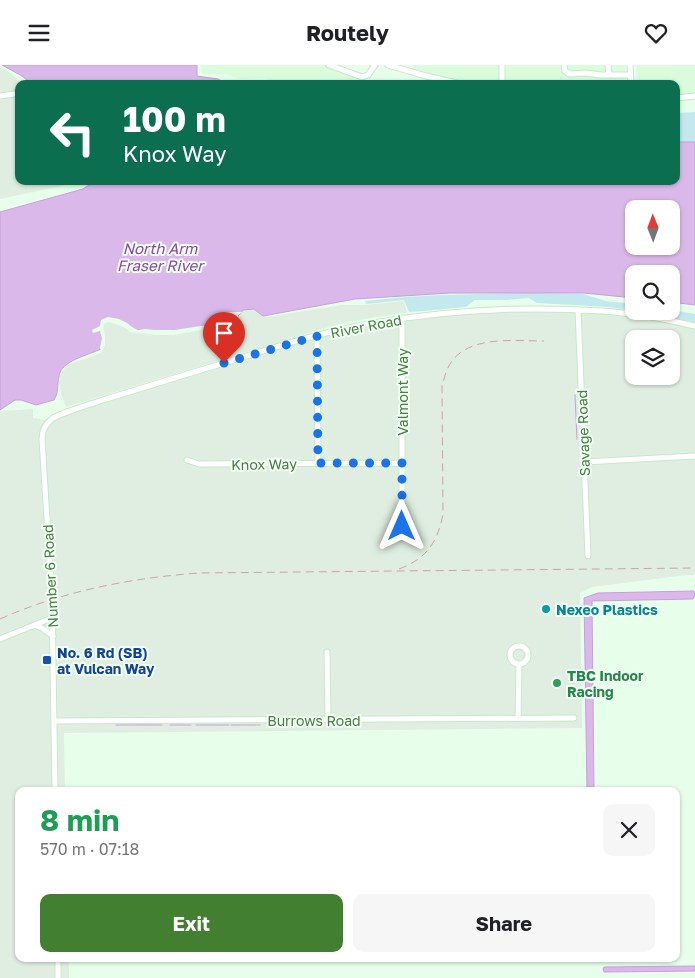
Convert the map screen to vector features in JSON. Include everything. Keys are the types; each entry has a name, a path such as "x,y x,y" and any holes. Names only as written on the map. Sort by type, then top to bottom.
{"street":[{"path":"329,65 360,77 370,73 375,65"},
{"path":"388,65 408,68 448,80"},
{"path":"502,65 502,80"},
{"path":"564,65 564,70 568,73 630,75"},
{"path":"608,65 609,75"},
{"path":"630,65 631,80"},
{"path":"0,96 14,94"},
{"path":"680,98 695,96"},
{"name":"River Road","path":"48,421 58,415 121,394 317,336 402,318 510,309 578,310 623,313 695,326"},
{"name":"Savage Road","path":"578,310 588,556"},
{"name":"Valmont Way","path":"402,318 402,526"},
{"path":"317,336 318,463"},
{"name":"Number 6 Road","path":"48,421 42,433 42,439 53,636 55,787"},
{"path":"584,461 695,456"},
{"name":"Knox Way","path":"187,460 198,464 402,463"},
{"path":"0,639 52,618"},
{"path":"34,625 53,636"},
{"path":"327,652 328,720"},
{"path":"518,719 519,664"},
{"name":"Burrows Road","path":"54,721 574,718"},
{"path":"58,962 58,978"}],"shaded area":[{"path":"201,65 323,65 358,79 268,80 263,78 242,79 226,74 202,74"},
{"path":"413,65 499,65 499,80 456,80 413,68"},
{"path":"506,65 625,65 626,80 506,80"},
{"path":"636,65 695,65 695,93 680,94 680,80 637,80"},
{"path":"0,68 9,72 18,80 15,80 15,185 66,185 0,199"},
{"path":"695,112 695,142 680,142 680,113"},
{"path":"583,294 606,301 625,303 625,310 537,303 529,298 475,300 466,307 409,312 404,300 366,304 365,301 444,295"},
{"path":"404,301 407,313 339,324 66,407 61,394 60,375 67,365 101,353 105,346 103,324 109,322 122,326 131,332 174,335 201,330 221,331 231,327 238,320 238,315 243,310 254,309 267,317 341,305"},
{"path":"510,309 602,311 625,315 625,320 658,320 695,326 695,575 592,587 580,593 582,728 64,733 65,787 15,787 15,962 69,962 69,978 0,978 0,411 33,409 33,418 48,421 58,415 317,336 402,318"},
{"path":"680,312 695,314 695,323 680,320"}],"water":[{"path":"2,65 197,65 197,76 220,80 27,80"},
{"name":"North Arm Fraser River","path":"680,142 695,142 695,305 680,303 680,265 625,265 625,297 584,293 450,293 355,299 263,316 254,309 243,310 230,325 154,332 133,329 115,320 102,323 104,337 101,349 70,362 61,371 57,394 54,400 36,405 15,400 0,410 0,212 83,189 89,185 680,185"},
{"path":"694,591 695,596 693,599 592,601 594,787 587,787 584,598 598,593"},
{"path":"695,966 695,971 604,972 603,969 604,967"}],"pier":[{"path":"223,312 242,312 233,324 226,327 176,332 153,333 135,331 109,322 103,324 105,342 101,351 102,338 100,331 93,333 92,330 100,326 101,320 108,317 119,319 138,330 174,330 229,324 237,316 223,316"}],"waterway":[{"path":"575,395 577,439"},
{"path":"116,725 162,725"},
{"path":"170,725 191,725"},
{"path":"196,725 229,725"},
{"path":"231,725 260,725"}],"railway":[{"path":"399,569 423,555 434,541 441,524 443,514 442,385 447,370 454,358 464,350 489,342 544,341"},
{"path":"0,619 48,601 98,587 148,578 199,573 695,568"}],"place":[{"name":"Nexeo Plastics","path":"546,609"},
{"name":"No. 6 Rd (SB) at Vulcan Way","path":"47,660"},
{"name":"TBC Indoor Racing","path":"557,683"}],"route":[{"path":"224,363 317,336 318,463 402,463 402,526"}]}
